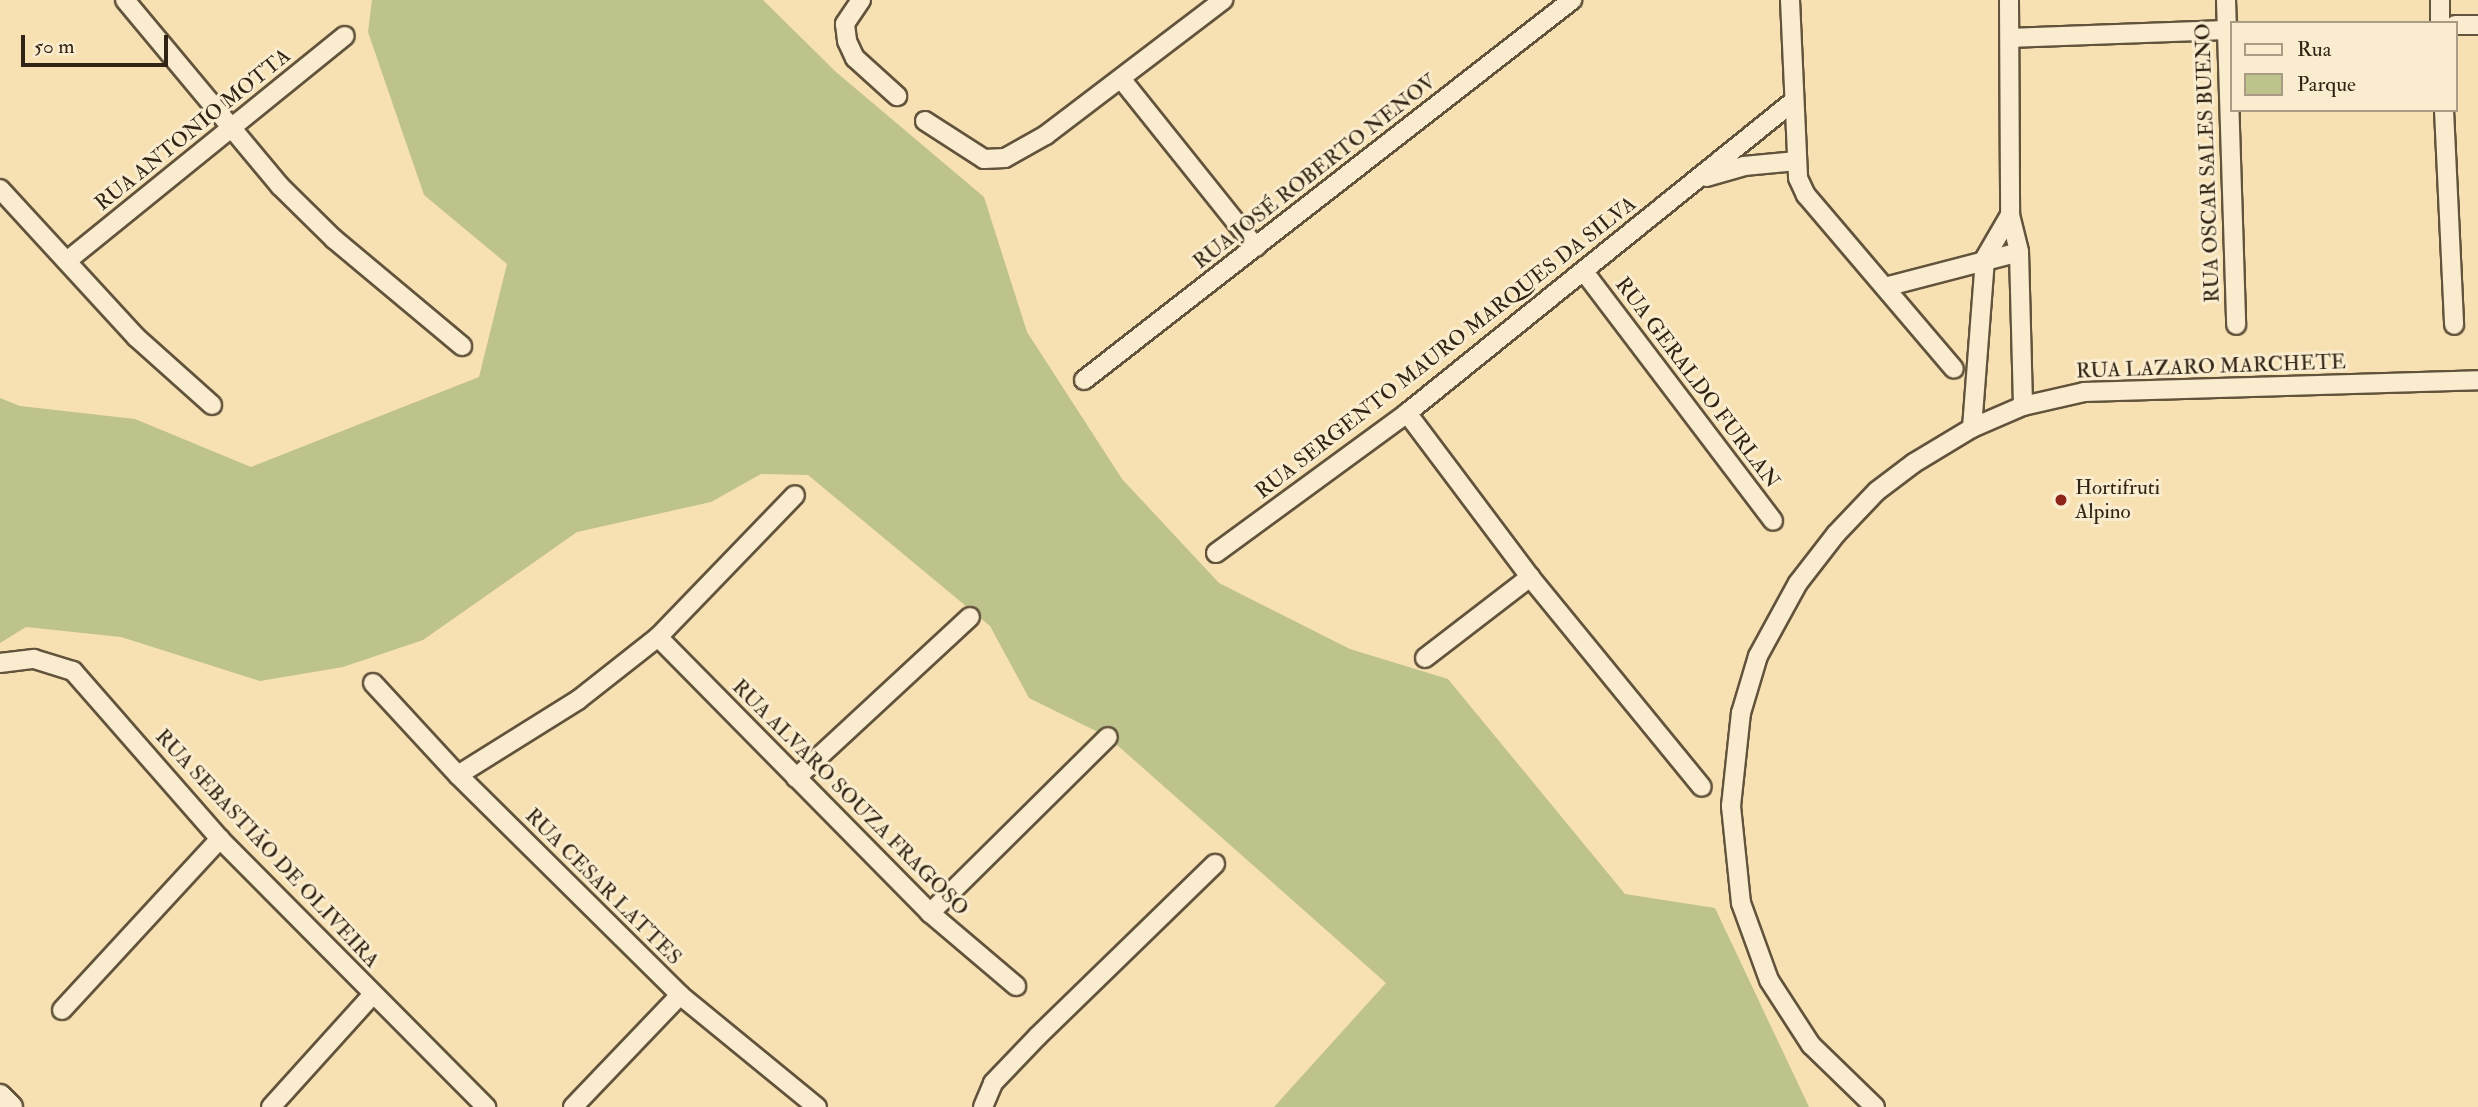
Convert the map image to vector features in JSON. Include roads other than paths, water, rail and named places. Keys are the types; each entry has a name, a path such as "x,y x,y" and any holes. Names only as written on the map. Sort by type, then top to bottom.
{"main road":[{"path":"0,1097 10,1107"}],"street":[{"path":"125,0 235,126 280,186 334,239 462,346"},
{"path":"861,0 845,24 847,41 855,58 897,96"},
{"path":"925,121 984,159 1005,158 1046,135 1122,80 1223,0"},
{"name":"RUA JOSÉ ROBERTO NENOV","path":"1084,380 1572,0"},
{"path":"1790,0 1798,178 1807,195 1954,369"},
{"path":"2009,0 2010,215 2020,252 2023,406"},
{"name":"RUA OSCAR SALES BUENO","path":"2226,0 2230,72"},
{"path":"2440,0 2440,21"},
{"path":"2457,25 2478,25"},
{"path":"2010,38 2229,30"},
{"name":"RUA ANTONIO MOTTA","path":"68,260 345,36"},
{"path":"1122,80 1256,247"},
{"name":"RUA SERGENTO MAURO MARQUES DA SILVA","path":"1216,553 1407,413 1585,273 1794,101"},
{"name":"RUA OSCAR SALES BUENO","path":"2231,112 2236,325"},
{"path":"2444,112 2454,325"},
{"name":"RUA SERGENTO MAURO MARQUES DA SILVA","path":"1702,178 1744,166 1797,161"},
{"path":"0,189 136,337 212,405"},
{"path":"1972,428 1985,258 2010,215"},
{"path":"1885,287 1985,258 2020,252"},
{"name":"RUA GERALDO FURLAN","path":"1585,273 1773,521"},
{"name":"RUA LAZARO MARCHETE","path":"1875,1107 1811,1045 1769,980 1741,903 1731,806 1741,713 1758,656 1798,583 1836,534 1877,491 1972,428 2023,406 2084,392 2478,380"},
{"path":"1407,413 1530,578 1702,787"},
{"path":"458,775 578,700 658,637 795,495"},
{"path":"1425,659 1530,578"},
{"path":"796,778 970,617"},
{"name":"RUA ALVARO SOUZA FRAGOSO","path":"658,637 930,913 1016,986"},
{"name":"RUA SEBASTIÃO DE OLIVEIRA","path":"0,663 34,659 72,671 220,839 486,1107"},
{"name":"RUA CESAR LATTES","path":"373,683 458,775 680,996 817,1107"},
{"path":"930,913 1108,737"},
{"path":"62,1010 220,839"},
{"path":"984,1107 993,1083 1214,864"},
{"path":"271,1107 373,994"},
{"path":"573,1107 680,996"}],"place":[{"name":"Hortifruti Alpino","path":"2061,500"}]}
